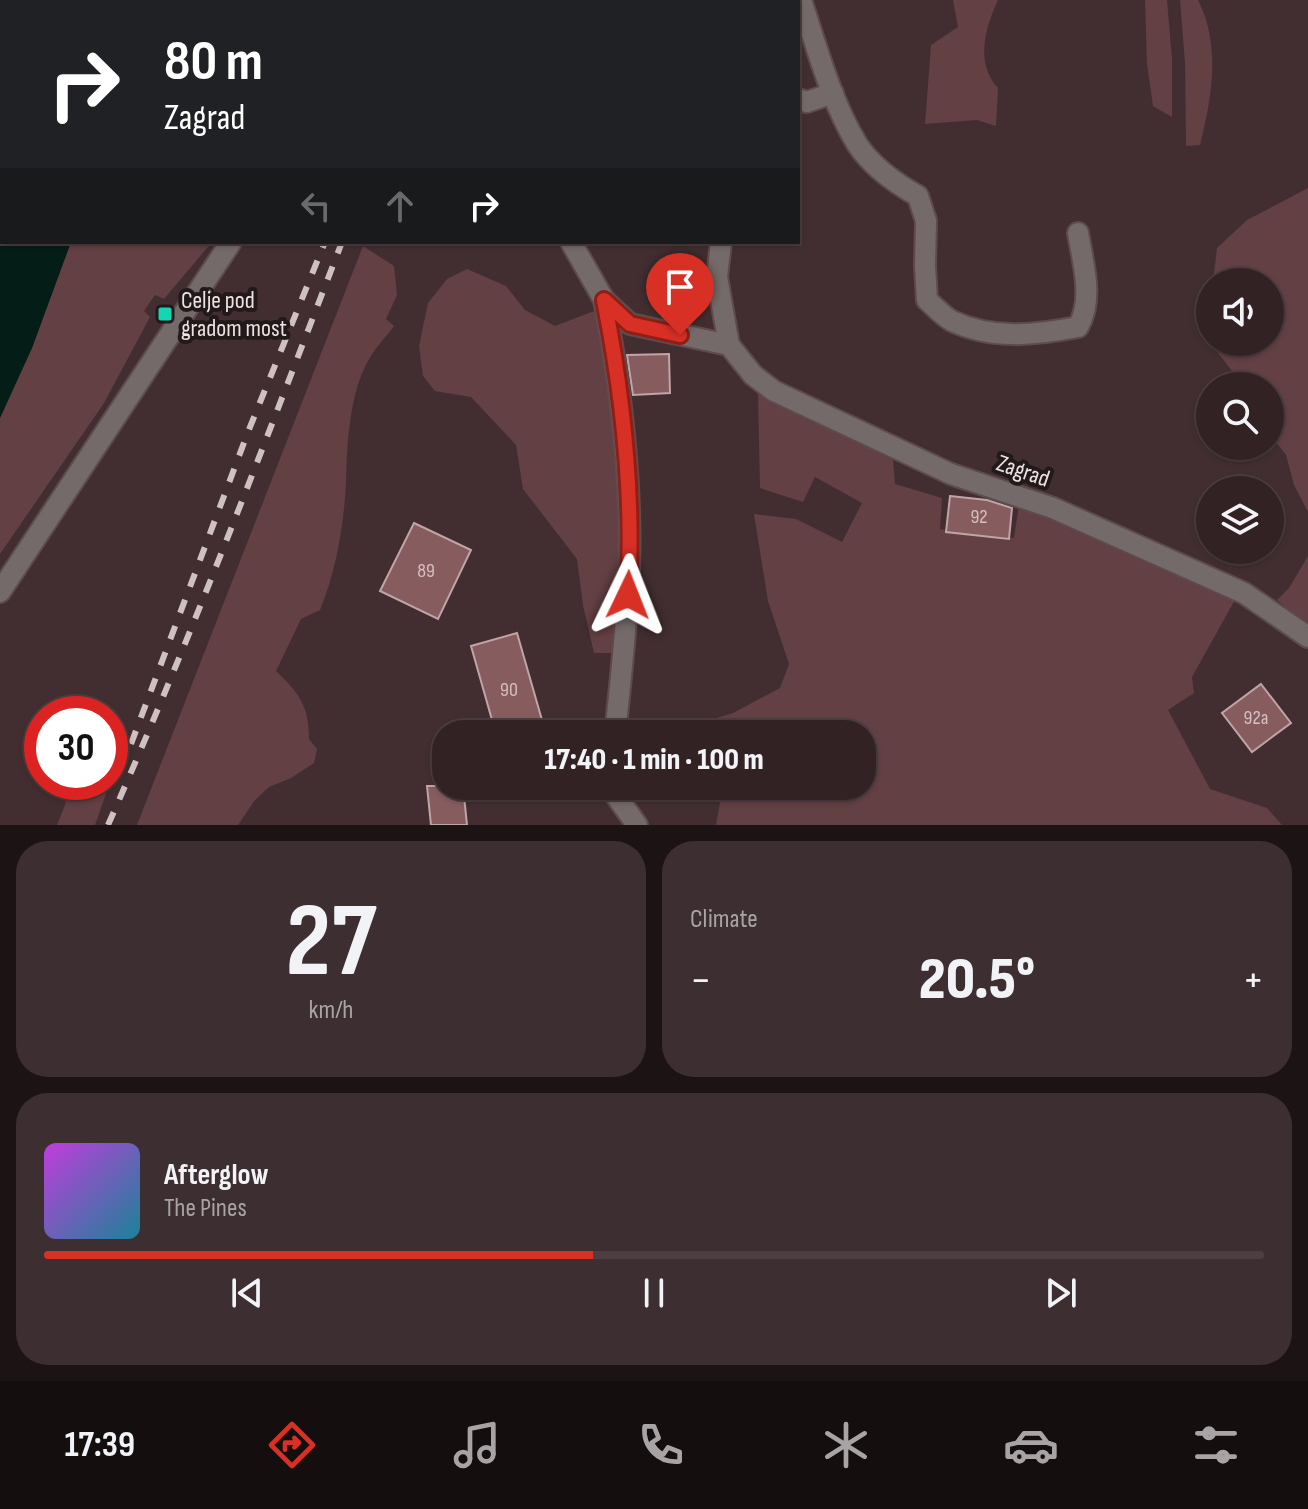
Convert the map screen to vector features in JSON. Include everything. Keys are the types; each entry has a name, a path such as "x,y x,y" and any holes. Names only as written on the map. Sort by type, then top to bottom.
{"street":[{"path":"801,0 833,93 858,146 889,179 918,196 926,221 927,300 949,320 976,329 1030,336 1078,327 1085,314 1086,282 1078,233"},
{"path":"800,100 807,102 833,93"},
{"path":"0,592 230,244"},
{"path":"572,244 604,300 630,324 729,345"},
{"name":"Zagrad","path":"721,244 717,277 729,345 753,375 774,391 951,474 1053,508 1244,593 1308,637"},
{"path":"604,300 617,365 629,535 624,652 617,720"},
{"path":"619,800 637,825"}],"shaded area":[{"path":"953,0 998,0 984,45 986,68 998,88 996,126 977,120 925,124 931,45 958,27"},
{"path":"1145,0 1167,0 1172,59 1172,117 1153,106 1147,64"},
{"path":"1180,0 1198,0 1210,35 1211,90 1200,145 1186,146 1185,63"},
{"path":"1308,188 1308,512 1294,485 1284,452 1284,372 1233,372 1220,356 1284,356 1284,268 1215,268 1217,248 1247,220"},
{"path":"0,244 70,244 32,348 0,418"},
{"path":"70,244 210,244 164,299 155,295 144,311 150,317 104,403 0,554 0,418 32,348"},
{"path":"363,246 394,266 397,295 386,319 394,326 371,356 353,404 341,531 326,595 320,610 301,619 276,671 297,693 305,709 309,739 317,749 314,763 291,778 269,787 255,800 238,825 137,825"},
{"path":"467,269 506,286 525,310 555,326 597,310 615,379 624,561 615,653 594,653 577,559 523,489 516,445 471,397 435,391 423,376 419,346 428,303 447,279"},
{"path":"758,394 862,441 893,460 895,484 942,498 940,529 1014,538 1019,505 1119,544 1236,598 1192,677 1194,693 1168,710 1210,789 1267,808 1282,825 716,825 719,800 876,800 876,720 710,720 733,713 780,688 789,664 768,601 754,514 796,519 842,542 862,503 815,477 803,502 760,488"},
{"path":"1308,556 1308,626 1277,600 1289,588"},
{"path":"66,800 104,800 95,825 57,825"}],"building":[{"path":"669,354 670,393 633,395 627,355"},
{"path":"950,496 987,500 1012,508 1009,539 946,532"},
{"path":"414,523 471,550 438,619 380,591"},
{"path":"517,633 542,720 492,720 471,646"},
{"path":"1261,684 1291,723 1252,752 1222,713"},
{"path":"427,786 432,786 432,800 464,800 467,825 431,825"}],"railway":[{"path":"131,744 248,432 324,244"},
{"path":"108,825 200,608 341,244"}],"place":[{"name":"Celje pod gradom most","path":"165,314"}],"route":[{"path":"628,595 629,535 624,438 617,365 604,300 630,324 680,335"}]}
